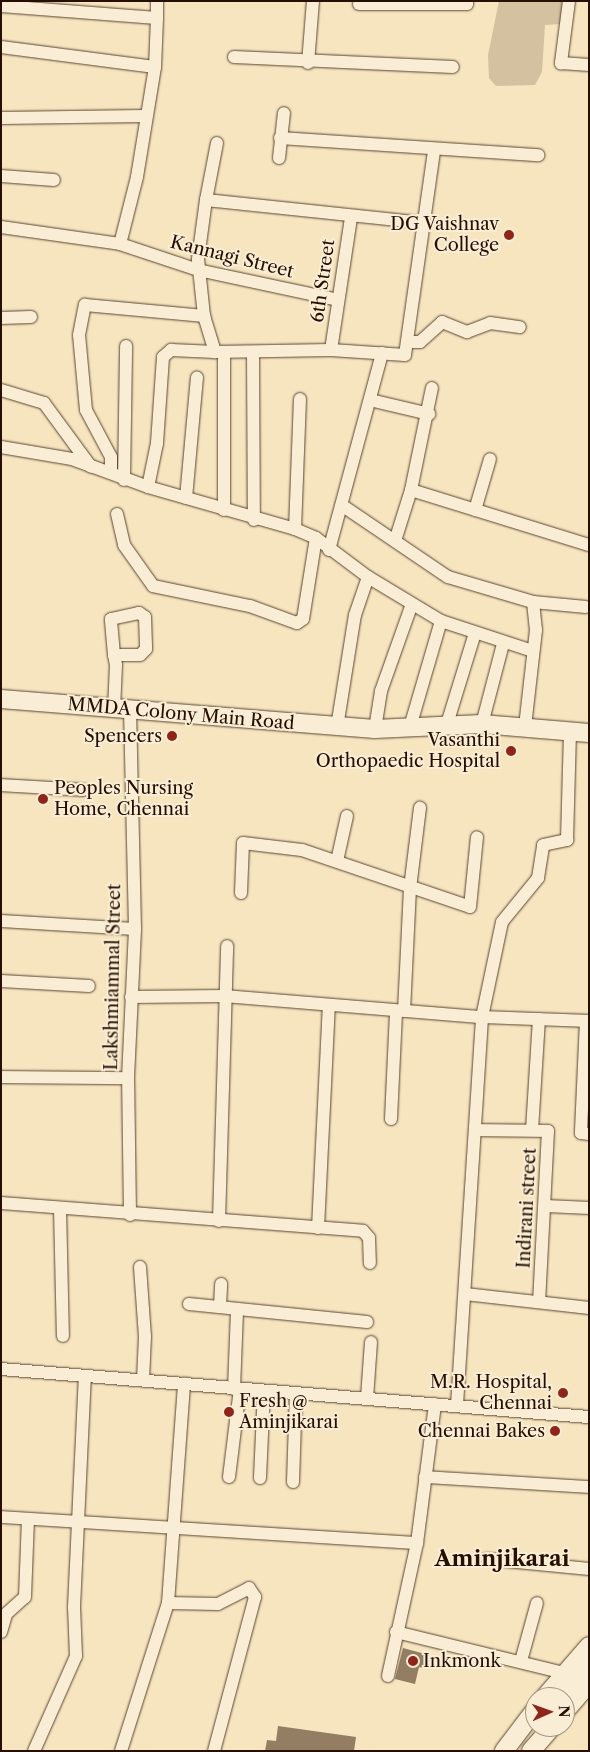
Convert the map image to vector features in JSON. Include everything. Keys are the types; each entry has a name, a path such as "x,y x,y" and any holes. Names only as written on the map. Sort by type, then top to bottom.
{"street":[{"path":"120,244 136,177 144,116 155,67 157,1"},
{"path":"308,63 313,1"},
{"path":"359,4 467,1"},
{"path":"569,1 561,63 589,65"},
{"path":"1,6 157,18"},
{"path":"1,47 155,67"},
{"path":"234,57 308,63 452,67"},
{"path":"279,158 284,113"},
{"path":"1,118 144,116"},
{"path":"280,138 434,151 538,154"},
{"path":"218,143 206,200 198,270 204,316 219,353 224,510"},
{"path":"148,487 157,443 163,357 171,350 219,353 331,350 405,355 434,151"},
{"path":"1,176 54,180"},
{"path":"206,200 351,217 424,223"},
{"name":"6th Street","path":"331,350 351,217"},
{"name":"Kannagi Street","path":"1,227 120,244 198,270 338,300"},
{"path":"111,472 111,457 86,410 79,336 85,305 204,316"},
{"path":"1,318 30,317"},
{"path":"406,342 420,342 442,322 467,332 490,323 520,327"},
{"path":"124,480 126,346"},
{"path":"253,352 254,520"},
{"path":"329,550 382,353"},
{"path":"186,498 197,378"},
{"path":"395,541 411,490 429,414 432,388"},
{"path":"1,390 44,403 91,467"},
{"path":"295,529 300,399"},
{"path":"370,400 429,414"},
{"path":"1,447 72,459 91,467 111,472 124,480 254,520 295,529 316,538 329,550 368,578 441,621 503,644 533,651"},
{"path":"475,510 490,460"},
{"path":"411,490 589,545"},
{"path":"342,506 448,577 533,602 586,607"},
{"path":"117,514 124,545 153,586 250,606 297,623 303,619 316,538"},
{"path":"337,727 355,615 368,578"},
{"path":"525,726 533,651 533,602"},
{"path":"375,730 381,691 412,604"},
{"name":"Lakshmiammal Street","path":"114,655 140,655 148,643 145,617 139,613 111,619 114,655 122,710 135,929 128,1078 130,1215"},
{"path":"410,727 441,621"},
{"path":"447,724 475,633"},
{"path":"482,724 503,644"},
{"name":"MMDA Colony Main Road","path":"1,699 375,730 447,724 482,724 525,726 589,733"},
{"path":"457,1405 482,1017 502,922 538,878 542,845 567,840 570,730"},
{"path":"1,785 84,790"},
{"path":"391,1119 410,888 420,808"},
{"path":"337,861 347,816"},
{"path":"241,893 243,844 302,850 470,907 477,837"},
{"path":"1,921 135,929"},
{"path":"219,1221 224,996 227,946"},
{"path":"1,981 89,986"},
{"path":"131,997 224,996 482,1017 587,1021 581,1133 589,1134"},
{"path":"318,1228 329,1005"},
{"name":"Indirani street","path":"532,1130 539,1019"},
{"path":"1,1077 128,1078"},
{"name":"Indirani street","path":"476,1130 548,1131 546,1206 539,1302"},
{"path":"1,1203 368,1233 370,1263"},
{"path":"546,1206 589,1208"},
{"path":"60,1208 63,1336"},
{"path":"140,1267 145,1336 143,1380"},
{"path":"220,1306 221,1284"},
{"path":"465,1294 589,1308"},
{"path":"189,1304 220,1306 237,1311 368,1322"},
{"path":"229,1477 237,1389 237,1311"},
{"path":"367,1398 371,1342"},
{"path":"1,1369 589,1417"},
{"path":"34,1751 76,1656 74,1607 80,1524 85,1376"},
{"path":"121,1751 168,1602 184,1384"},
{"path":"260,1478 264,1391"},
{"path":"293,1482 296,1393"},
{"path":"388,1676 417,1542 435,1404"},
{"path":"425,1477 589,1486"},
{"path":"1,1517 80,1524 417,1542"},
{"path":"1,1632 6,1614 25,1597 28,1520"},
{"path":"487,1559 589,1569"},
{"path":"168,1602 218,1604 249,1588 255,1597 214,1751"},
{"path":"521,1661 537,1603"},
{"path":"396,1632 564,1673"},
{"path":"553,1687 589,1646"},
{"path":"570,1687 589,1667"},
{"path":"575,1700 589,1684"},
{"path":"504,1751 525,1723"},
{"path":"517,1751 528,1737"},
{"path":"531,1751 543,1737"}],"shaded area":[{"path":"499,1 565,1 561,24 545,25 542,72 535,85 496,86 489,78 488,55"}],"building":[{"name":"Inkmonk","path":"403,1648 429,1655 426,1669 419,1667 415,1684 395,1679"},
{"path":"278,1726 356,1737 354,1751 265,1751 267,1740 276,1741"}],"place":[{"name":"DG Vaishnav College","path":"509,235"},
{"name":"Spencers","path":"172,736"},
{"name":"Vasanthi Orthopaedic Hospital","path":"511,751"},
{"name":"Peoples Nursing Home, Chennai","path":"43,799"},
{"name":"M.R. Hospital, Chennai","path":"563,1393"},
{"name":"Fresh @ Aminjikarai","path":"229,1412"},
{"name":"Chennai Bakes","path":"555,1431"},
{"name":"Inkmonk","path":"413,1661"}],"district":[{"name":"Aminjikarai","path":"502,1559"}]}
